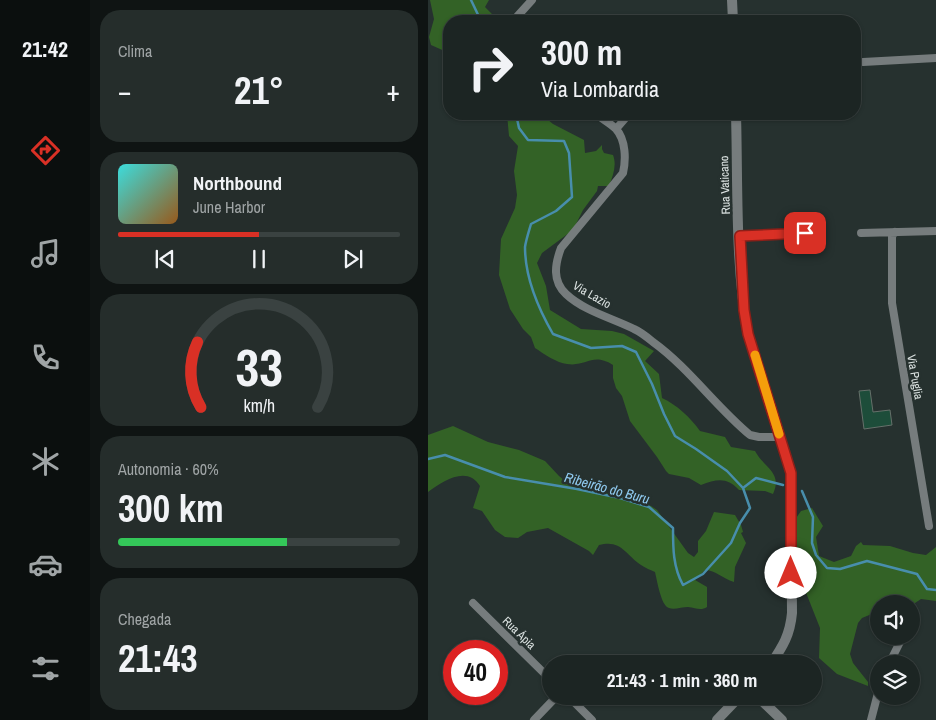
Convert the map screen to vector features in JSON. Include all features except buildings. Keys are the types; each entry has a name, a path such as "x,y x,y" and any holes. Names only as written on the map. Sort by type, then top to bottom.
{"street":[{"path":"519,15 532,0"},
{"path":"732,0 733,15"},
{"path":"863,62 936,58"},
{"path":"604,120 616,130 624,120"},
{"name":"Rua Vaticano","path":"736,120 744,310 748,334 791,473 792,613 790,629 777,655"},
{"name":"Via Lazio","path":"616,130 624,149 625,162 623,173 561,248 556,260 555,271 559,284 566,294 577,301 636,330 659,346 750,435 759,437 780,436"},
{"path":"861,233 936,231"},
{"name":"Via Puglia","path":"895,232 892,236 892,303 929,526"},
{"path":"740,236 805,233"},
{"name":"Rua Ápia","path":"473,603 542,672"},
{"path":"534,720 548,705"},
{"path":"577,705 592,720"},
{"path":"717,720 731,705"},
{"path":"766,705 782,720"},
{"path":"871,720 875,705"}],"green space":[{"path":"430,0 489,0 485,7 493,15 443,15 443,50 431,45 429,37 434,19"},
{"path":"508,120 548,120 584,140 585,153 596,151 602,145 604,153 613,155 615,163 609,186 598,186 597,191 583,210 573,230 542,253 537,263 546,286 550,310 581,329 612,331 624,334 654,351 645,361 659,374 662,398 683,412 700,431 725,437 731,447 755,451 774,475 776,480 773,494 765,491 739,490 722,480 701,485 689,478 669,474 630,421 622,396 616,388 613,378 613,365 600,360 580,364 563,363 535,348 531,337 523,329 510,309 499,275 501,239 515,208 517,195 514,171 518,146 509,136"},
{"path":"453,426 488,442 519,450 545,461 570,485 633,499 651,506 657,510 688,553 694,557 698,552 698,541 706,531 714,512 735,515 741,525 743,532 741,533 746,543 735,567 734,582 712,571 705,570 695,580 707,587 707,607 700,609 688,607 671,609 664,603 655,572 641,565 618,546 613,544 599,545 593,555 548,528 527,532 518,538 505,537 495,530 482,511 473,508 480,486 475,480 462,476 455,477 441,483 428,492 428,435"},
{"path":"812,508 823,526 816,537 819,556 834,562 851,556 856,546 861,542 863,545 890,546 926,555 936,547 936,601 920,600 920,595 870,595 870,615 862,618 858,623 850,654 853,663 868,682 868,686 837,674 822,661 822,655 819,655 820,628 801,580 796,546 794,521 801,511"}],"waterway":[{"name":"Ribeirão do Buru","path":"471,0 478,15"},
{"name":"Ribeirão do Buru","path":"428,459 445,455 505,477 577,489 620,498 649,507 673,528 675,564 683,585 703,574 731,543 740,523 750,508 743,488 727,471 675,436 636,352 622,346 591,348 553,334 533,292 527,270 525,247 531,224 556,211 572,197 569,153 564,141 528,140 519,128 517,120"},
{"path":"743,488 756,478 783,485"},
{"path":"802,491 813,517 812,543 816,555 827,568 840,569 867,561 917,574 927,589 937,590"}],"slow traffic":[{"path":"755,355 779,434"}],"route":[{"path":"791,573 791,473 748,334 744,310 740,236 805,233"}]}
